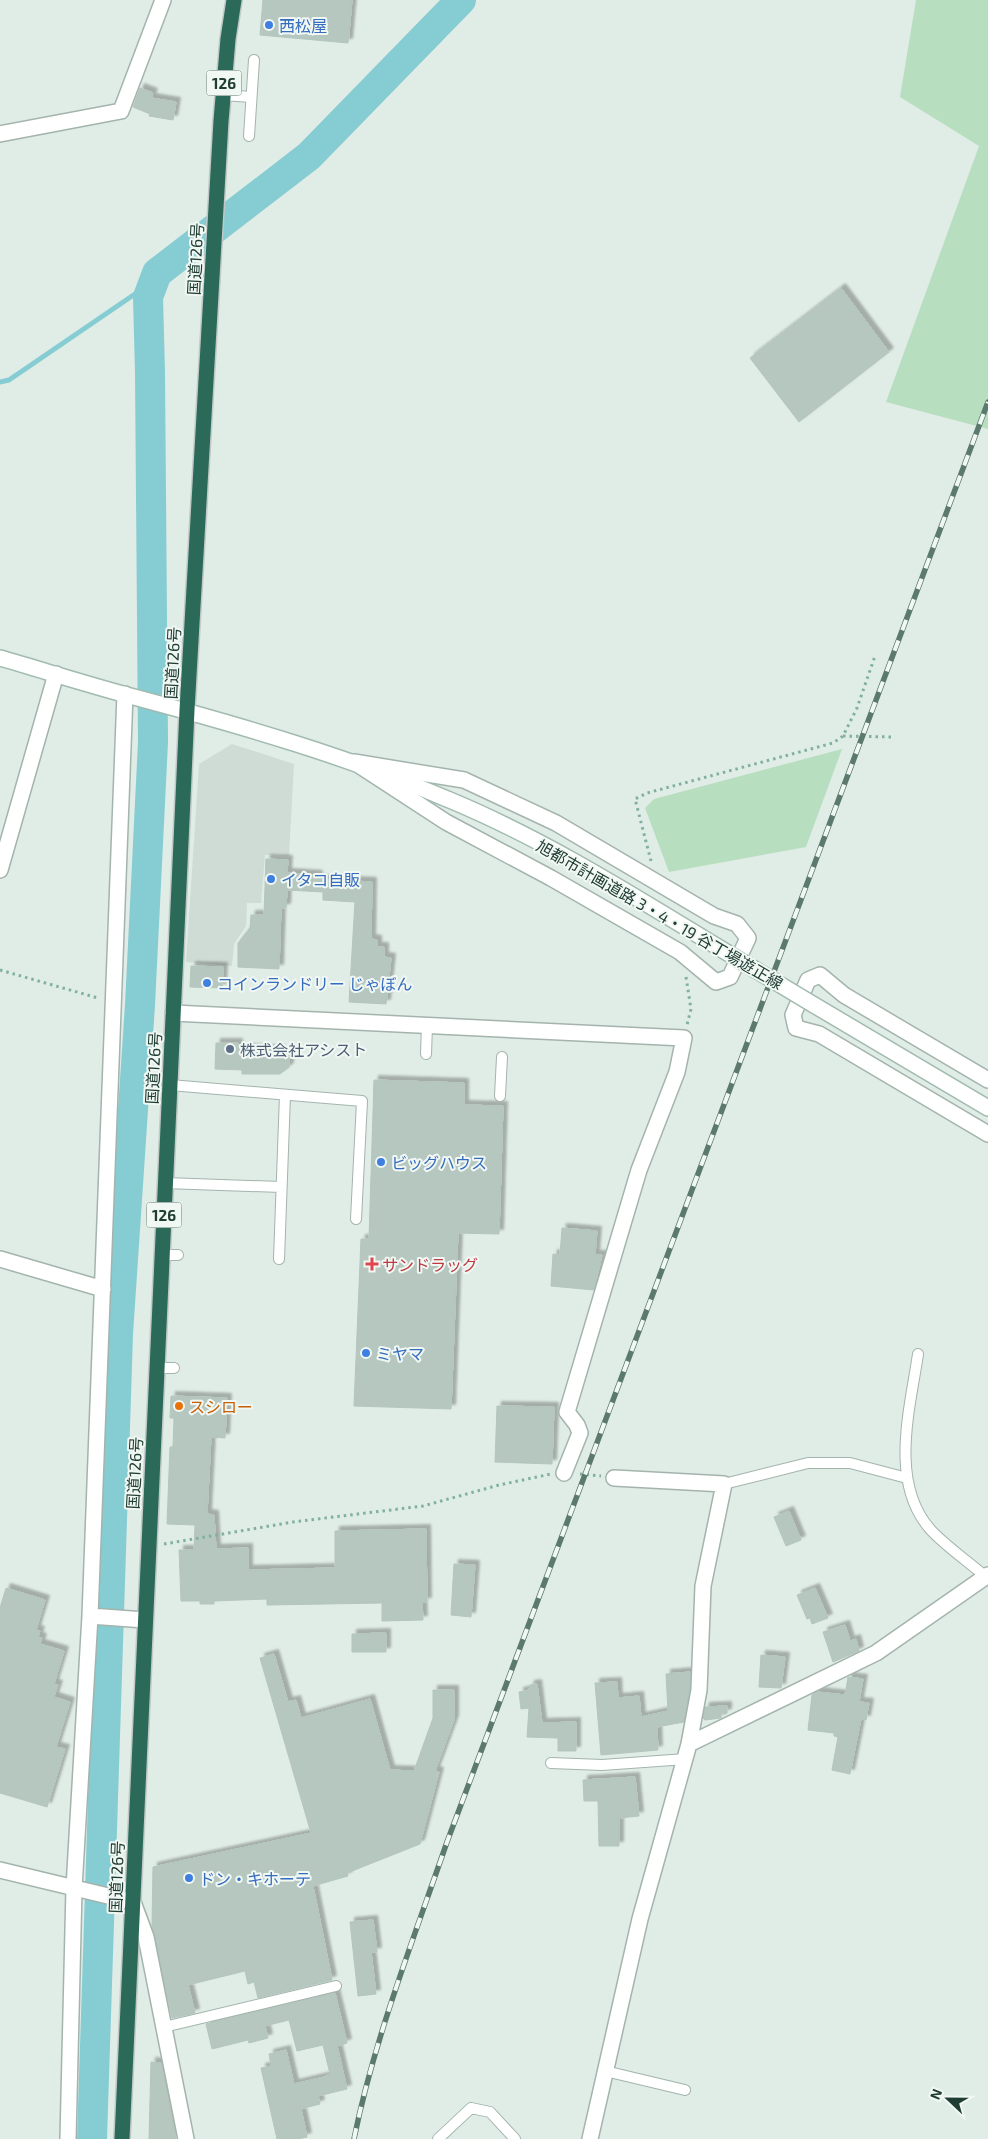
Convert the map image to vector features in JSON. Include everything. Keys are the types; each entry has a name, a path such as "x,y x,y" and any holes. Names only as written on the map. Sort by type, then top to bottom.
{"highway":[{"name":"国道126号","path":"122,2139 186,710 218,167 223,95 234,0"}],"street":[{"path":"0,134 121,111 163,0"},
{"name":"旭都市計画道路 3・4・19 谷丁場遊正線","path":"0,658 128,696 186,710 354,762 453,801 560,852 988,1108"},
{"path":"0,870 56,674"},
{"path":"68,2139 74,1888 90,1616 128,696"},
{"path":"354,762 464,780 556,823 714,916 737,924 748,938 730,978 716,982 680,952 551,878 446,822 354,762"},
{"path":"988,1080 844,995 820,975 808,980 793,1015 796,1028 819,1034 988,1134"},
{"path":"173,1013 684,1038 678,1072 639,1170 567,1412 577,1425 580,1433 564,1473"},
{"path":"0,1259 103,1289"},
{"path":"590,2139 640,1919 688,1751 699,1690 704,1586 724,1484 614,1478"},
{"path":"688,1751 876,1653 987,1576"},
{"path":"90,1616 145,1620"},
{"path":"0,1870 133,1902 146,1936 186,2139"}],"lane":[{"path":"248,136 254,60"},
{"path":"223,95 251,97"},
{"path":"426,1054 427,1026"},
{"path":"500,1096 502,1058"},
{"path":"170,1085 362,1101 356,1219"},
{"path":"278,1260 286,1095"},
{"path":"165,1183 281,1187"},
{"path":"162,1255 178,1255"},
{"path":"918,1354 906,1447 907,1478 915,1504 930,1529 987,1576"},
{"path":"157,1368 174,1368"},
{"path":"724,1484 808,1463 850,1462 907,1478"},
{"path":"551,1763 602,1765 688,1751"},
{"path":"164,2027 336,1986"},
{"path":"605,2071 685,2090"},
{"path":"438,2139 471,2108 490,2112 515,2139"}],"path":[{"path":"652,862 635,799 647,793 833,743 844,736 857,708 875,656"},
{"path":"844,736 891,737"},
{"path":"0,970 114,1003"},
{"path":"684,1038 691,1009 685,974"},
{"path":"148,1546 293,1522 423,1506 499,1485 546,1475 564,1473 614,1478"}],"shaded area":[{"path":"232,744 294,764 289,856 265,855 261,903 247,903 246,926 234,944 232,966 186,962 199,764"}],"green space":[{"path":"916,0 988,0 988,429 886,402 979,146 900,97"},
{"path":"842,749 806,847 669,872 645,808 654,799"}],"building":[{"path":"263,0 352,0 348,43 260,35"},
{"path":"140,88 153,93 151,98 176,102 173,120 149,116 150,114 133,107"},
{"path":"841,288 889,352 799,422 750,358"},
{"path":"266,859 288,860 287,873 318,875 317,879 372,882 371,939 377,940 377,947 384,947 384,957 391,958 386,1004 349,1002 355,902 323,900 323,892 287,890 286,908 281,908 279,969 238,967 238,943 250,928 251,915 264,915"},
{"path":"191,966 223,967 222,988 190,987"},
{"path":"216,1043 238,1043 238,1048 280,1050 289,1056 289,1067 280,1074 242,1074 242,1070 215,1069"},
{"path":"374,1080 464,1083 464,1105 503,1106 499,1234 458,1233 451,1409 354,1406 361,1239 369,1239"},
{"path":"562,1228 597,1231 595,1255 602,1255 594,1290 551,1286 553,1254 560,1255"},
{"path":"171,1396 227,1398 225,1438 211,1437 207,1514 214,1515 216,1549 248,1548 248,1570 335,1568 335,1531 426,1529 427,1602 422,1602 423,1620 382,1621 382,1603 267,1605 267,1599 214,1601 214,1604 200,1604 200,1601 181,1601 179,1550 194,1550 195,1525 167,1524 170,1447 173,1447 174,1418 170,1418"},
{"path":"497,1406 554,1407 552,1464 495,1462"},
{"path":"789,1511 801,1540 786,1546 774,1517"},
{"path":"454,1564 475,1565 471,1617 451,1615"},
{"path":"6,1588 45,1600 36,1630 40,1631 38,1637 42,1638 40,1644 64,1651 54,1684 58,1685 54,1697 70,1702 56,1747 65,1749 47,1807 0,1793 0,1608"},
{"path":"815,1588 828,1618 812,1624 810,1618 807,1619 797,1595"},
{"path":"845,1625 850,1641 856,1639 859,1651 833,1662 823,1632"},
{"path":"386,1633 386,1652 352,1652 352,1634"},
{"path":"274,1654 288,1702 296,1700 301,1718 370,1699 390,1770 414,1771 433,1718 433,1690 454,1690 454,1720 435,1771 439,1772 420,1844 347,1873 348,1876 313,1886 332,1980 258,1998 254,1982 248,1984 245,1971 188,1985 195,2013 172,2018 152,1926 153,1867 311,1833 260,1658"},
{"path":"761,1655 785,1657 781,1688 759,1687"},
{"path":"690,1672 690,1689 684,1722 657,1727 658,1750 601,1755 595,1683 617,1682 618,1698 639,1696 641,1717 668,1711 666,1674"},
{"path":"848,1677 863,1679 859,1702 869,1703 866,1720 861,1719 850,1774 832,1770 838,1737 834,1736 834,1733 808,1730 812,1695 817,1692 845,1695"},
{"path":"537,1684 542,1723 576,1722 576,1751 558,1751 558,1738 527,1737 529,1708 521,1709 519,1692 529,1690 530,1685"},
{"path":"727,1706 727,1713 721,1714 721,1718 705,1720 703,1718 705,1707"},
{"path":"635,1777 639,1816 619,1818 619,1846 599,1846 598,1801 584,1801 583,1780"},
{"path":"373,1920 377,1952 371,1952 376,1994 358,1996 350,1922"},
{"path":"335,1993 347,2043 337,2046 347,2089 318,2096 320,2104 301,2109 307,2137 277,2139 261,2068 271,2066 269,2054 286,2050 294,2084 324,2077 330,2074 323,2045 297,2051 289,2020 265,2026 268,2038 249,2043 248,2040 212,2049 206,2024"},
{"path":"151,2062 161,2063 176,2139 149,2139"}],"waterway":[{"path":"92,2139 118,1334 140,1005 153,742 148,297 157,273 309,156 461,0"},
{"path":"0,382 9,380 154,281"}],"railway":[{"path":"354,2139 372,2064 408,1952 447,1842 988,402"}],"place":[{"name":"西松屋","path":"269,25"},
{"name":"イタコ自販","path":"271,879"},
{"name":"コインランドリー じゃぼん","path":"207,983"},
{"name":"株式会社アシスト","path":"230,1049"},
{"name":"ビッグハウス","path":"381,1162"},
{"name":"サンドラッグ","path":"372,1264"},
{"name":"ミヤマ","path":"366,1353"},
{"name":"スシロー","path":"179,1406"},
{"name":"ドン・キホーテ","path":"189,1878"}]}
